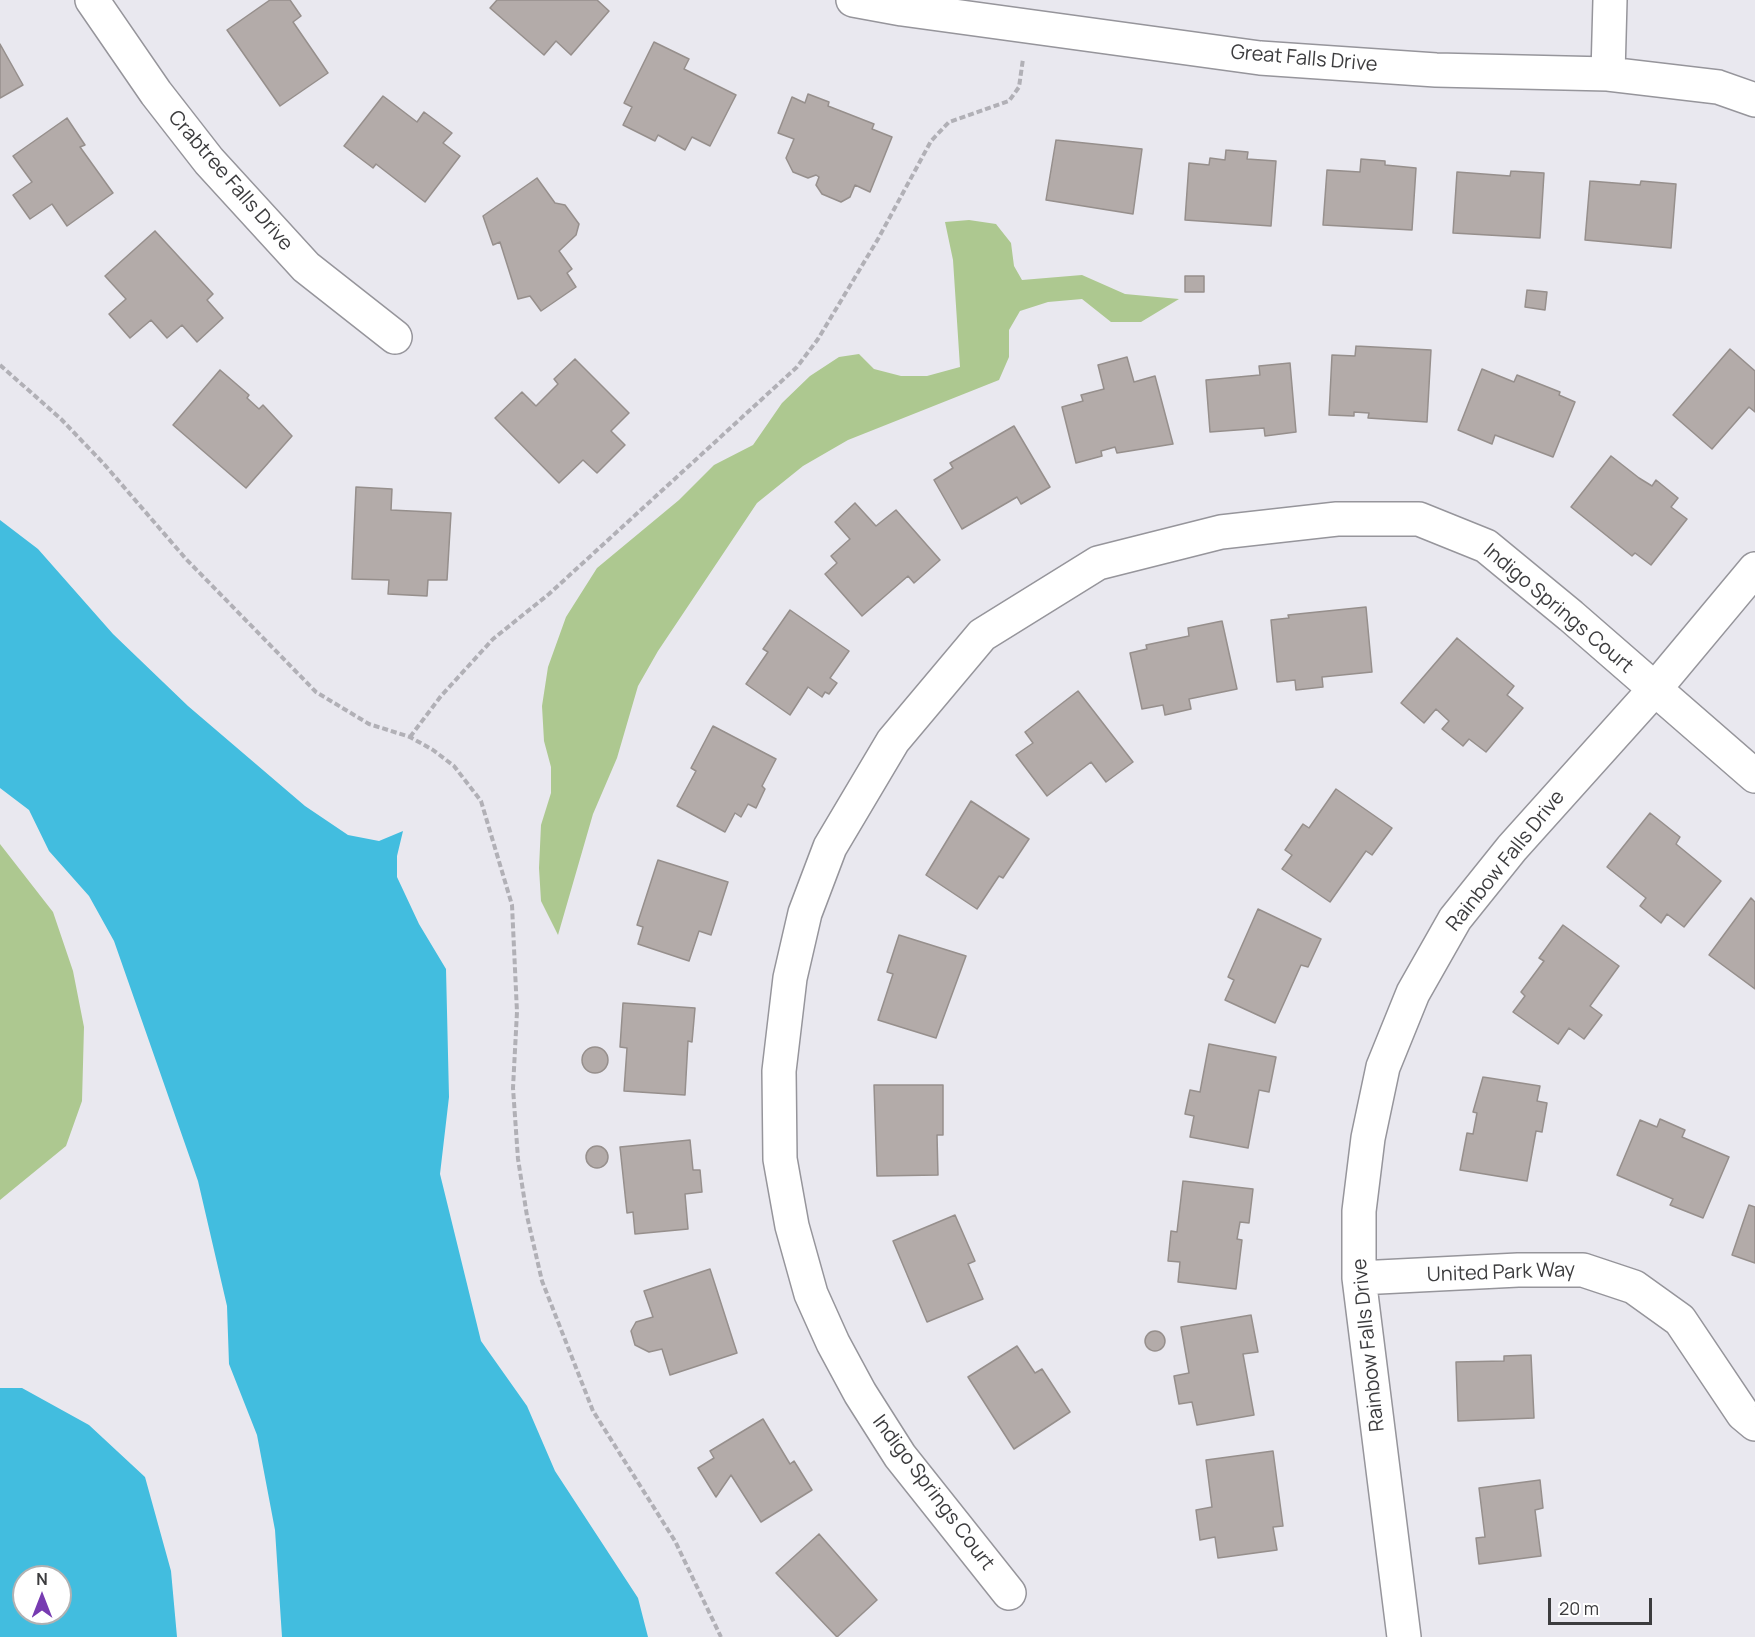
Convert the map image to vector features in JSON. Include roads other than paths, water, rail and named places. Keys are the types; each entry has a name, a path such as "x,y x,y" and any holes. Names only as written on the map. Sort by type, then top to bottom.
{"street":[{"name":"Crabtree Falls Drive","path":"92,0 156,93 233,187 306,267 395,337"},
{"name":"Great Falls Drive","path":"853,0 902,9 1260,58 1436,70 1608,74 1718,87 1755,100"},
{"path":"1608,74 1610,0"},
{"name":"Indigo Springs Court","path":"1009,1593 900,1456 844,1363 811,1294 792,1226 780,1159 779,1071 790,978 805,913 830,847 893,741 982,635 1098,563 1221,532 1337,519 1419,519 1486,546 1571,615 1755,776"},
{"name":"Rainbow Falls Drive","path":"1404,1637 1359,1278 1359,1211 1368,1138 1383,1067 1413,993 1455,919 1550,805 1654,690 1755,569"},
{"name":"United Park Way","path":"1359,1278 1518,1270 1583,1270 1634,1287 1680,1320 1743,1414 1755,1424"}],"water":[{"path":"0,520 38,549 113,634 188,706 305,806 348,835 379,841 403,831 397,856 397,877 419,924 446,969 449,1097 440,1174 481,1341 527,1406 555,1471 638,1598 648,1637 282,1637 275,1530 257,1435 229,1364 227,1306 198,1181 114,941 89,896 49,851 29,810 0,788"},
{"path":"0,1388 22,1388 89,1425 145,1477 171,1571 177,1637 0,1637"}]}
